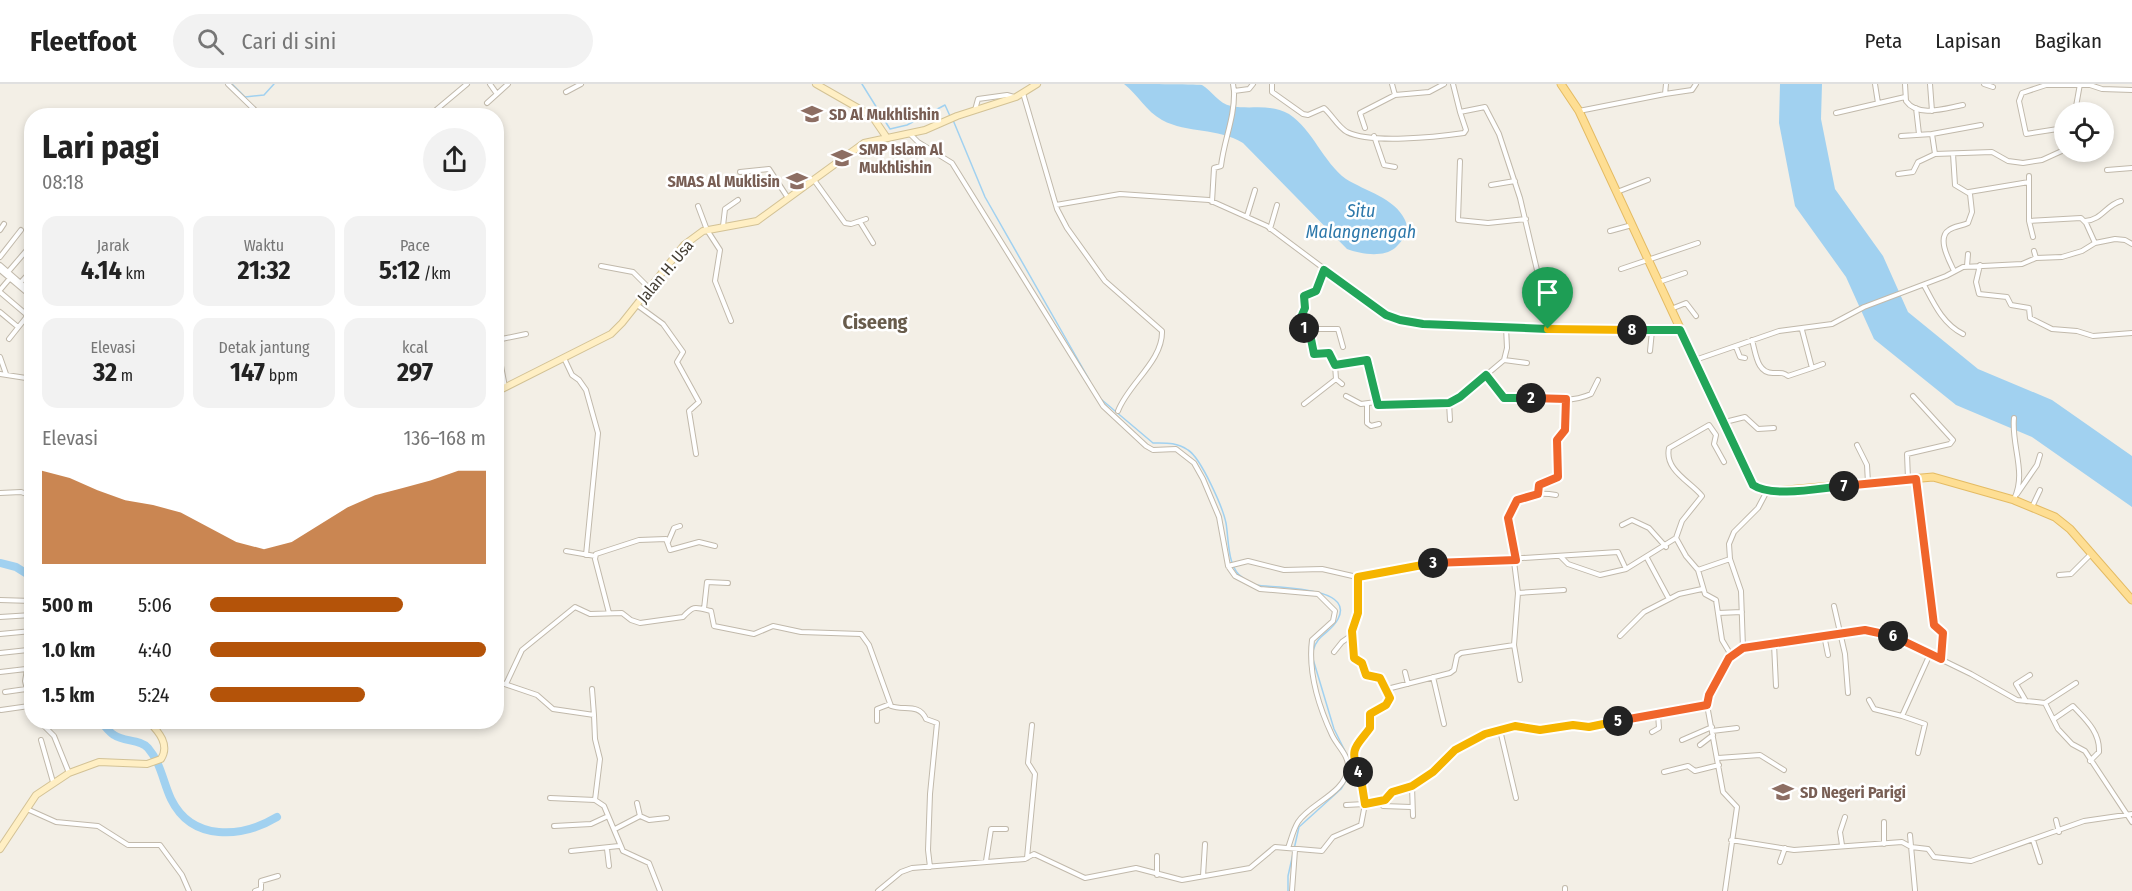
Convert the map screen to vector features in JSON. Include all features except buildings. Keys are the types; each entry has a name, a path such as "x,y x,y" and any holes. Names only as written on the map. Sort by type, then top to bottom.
{"main road":[{"path":"1561,84 1579,111 1750,481 1757,488 1767,491 1942,478 2015,497 2062,522 2132,600"}],"street":[{"path":"228,84 253,108"},
{"path":"438,108 467,84"},
{"path":"490,84 497,94"},
{"path":"487,103 508,84"},
{"path":"566,92 581,84"},
{"path":"816,84 872,116 886,138"},
{"path":"1212,202 1214,168 1221,166 1235,107 1233,84"},
{"path":"1234,91 1249,89 1252,84"},
{"path":"1272,84 1272,92 1303,114 1308,115 1324,108 1345,131 1400,140 1465,133 1453,84"},
{"path":"1392,84 1395,96"},
{"path":"1365,128 1360,113 1395,96 1429,92 1444,84"},
{"path":"1665,94 1666,84"},
{"path":"1579,111 1692,90 1696,84"},
{"path":"1875,84 1878,103"},
{"path":"1905,84 1907,104 1916,108 1932,111 1963,105"},
{"path":"1930,84 1932,111"},
{"path":"1984,84 1993,87"},
{"path":"2077,102 2080,84"},
{"path":"2054,130 2026,134 2020,96 2023,91 2080,84 2102,89 2132,90"},
{"name":"Jalan H. Usa","path":"505,388 611,334 684,245 696,235 707,230 758,221 860,146 910,134 1016,97 1035,85"},
{"path":"1023,93 1056,205 1067,228 1105,281 1162,331 1158,349 1126,394 1118,411"},
{"path":"1836,113 1905,97"},
{"path":"1460,112 1482,106 1486,108 1515,181 1526,219 1548,329"},
{"path":"1916,108 1919,134"},
{"path":"1901,136 1932,134 1981,125"},
{"path":"910,134 915,140 952,163 1106,411 1151,449 1176,449 1196,465 1219,517 1228,566 1241,581 1260,589 1318,594 1328,602 1336,615 1312,640 1311,665 1322,708 1333,737 1346,758 1348,768 1342,782 1299,820 1288,848"},
{"path":"1932,134 1935,154"},
{"path":"1374,136 1384,165 1395,168"},
{"path":"1898,174 1912,173 1918,162 1935,154 1992,152 2008,161 2023,163 2042,160 2054,155"},
{"path":"1953,154 1955,185 1968,192 2029,182"},
{"path":"1460,161 1458,220 1488,223 1526,219"},
{"path":"2107,170 2132,168"},
{"path":"740,172 769,169 788,199"},
{"path":"2029,176 2030,221 2033,237"},
{"path":"814,180 845,223 860,222 866,219"},
{"path":"1617,192 1648,180"},
{"path":"1491,185 1515,181"},
{"path":"1247,216 1255,190"},
{"path":"1954,272 1945,251 1944,236 1948,230 1965,224 1971,219 1972,201 1968,192"},
{"path":"1056,205 1120,194 1212,202 1247,216 1270,229 1392,318 1423,324 1548,329 1680,330"},
{"path":"723,227 725,209 738,200"},
{"path":"2085,221 2094,220 2112,204 2121,201"},
{"path":"1270,229 1277,205"},
{"path":"698,206 707,230 720,250 715,281 731,321"},
{"path":"2030,221 2081,218 2085,221 2095,243"},
{"path":"860,222 873,243"},
{"path":"0,230 4,224"},
{"path":"1610,231 1632,225"},
{"path":"0,257 21,230"},
{"path":"1694,360 1784,330 1802,330 1832,324 1863,307 1924,285 1967,266 2022,264 2036,258 2062,257 2082,251 2095,243 2121,239 2132,244"},
{"path":"1621,268 1698,243"},
{"path":"2034,251 2036,258"},
{"path":"8,272 24,253"},
{"path":"1967,266 1968,254"},
{"path":"0,265 24,288"},
{"path":"1980,265 1976,282 1979,294 2007,297 2011,305 2029,308 2030,318 2035,322 2052,329 2077,331 2093,336 2132,333"},
{"path":"601,266 633,272 650,289"},
{"path":"0,270 24,286"},
{"path":"1324,270 1316,291 1304,296 1305,308 1300,325 1309,329 1338,329 1343,347"},
{"path":"1658,282 1685,273"},
{"path":"11,277 0,291 24,312"},
{"path":"21,282 24,279"},
{"path":"1924,285 1947,322 1963,334"},
{"path":"1671,309 1686,303 1696,316"},
{"path":"637,305 663,324 683,352 677,362 699,402 689,411 696,454"},
{"path":"0,312 18,327"},
{"path":"9,339 24,319"},
{"path":"1346,396 1367,404 1376,402 1383,406 1449,403 1460,397 1504,360 1507,348 1506,327"},
{"path":"1309,329 1312,353 1329,353 1335,365 1336,379 1342,384"},
{"path":"1802,330 1812,368"},
{"path":"1650,351 1652,331"},
{"path":"504,338 526,334"},
{"path":"1752,340 1761,370 1766,373 1784,373 1788,376 1823,364"},
{"path":"1736,347 1740,357 1745,358"},
{"path":"0,357 6,375"},
{"path":"564,358 572,375 583,385 588,396 598,433 586,555"},
{"path":"1335,365 1367,360 1376,402"},
{"path":"1504,360 1527,363"},
{"path":"0,374 24,378"},
{"path":"1486,375 1506,398 1566,399 1591,394 1598,380"},
{"path":"1304,404 1336,379"},
{"path":"504,382 505,388"},
{"path":"1913,396 1953,440 1950,444 1907,454 1934,625 1943,633 1941,659"},
{"path":"1538,494 1539,485 1559,474 1557,440 1565,430 1566,399"},
{"path":"1449,403 1449,420"},
{"path":"1367,404 1367,423 1371,426 1379,424"},
{"path":"1724,422 1745,417 1758,429 1774,428"},
{"path":"2014,418 2019,474 2015,497"},
{"path":"1560,556 1568,564 1600,575 1626,569 1647,558 1676,538 1682,521 1702,497 1673,466 1668,456 1669,448 1708,425 1716,435 1714,444 1724,462"},
{"path":"1857,445 1867,465 1868,483"},
{"path":"2015,497 2037,465 2040,455"},
{"path":"2032,507 2040,490"},
{"path":"1743,648 1741,591 1729,544 1734,532 1758,508 1767,491"},
{"path":"0,493 24,493"},
{"path":"1520,680 1514,645 1518,593 1516,560 1509,514 1517,500 1538,494 1556,495"},
{"path":"1622,525 1632,520 1644,525 1666,547"},
{"path":"680,526 674,528 668,542 670,550 699,542 715,546"},
{"path":"1676,538 1686,556 1698,570 1705,594 1715,598 1722,640 1731,655"},
{"path":"566,551 595,556 639,540 666,539 668,542"},
{"path":"1228,566 1248,561 1284,570 1322,569 1358,577 1428,564 1618,552 1626,569"},
{"path":"2059,575 2071,574 2092,554"},
{"path":"595,556 609,613"},
{"path":"1647,558 1669,598"},
{"path":"1698,570 1731,559"},
{"path":"878,891 907,869 1027,859 1038,854 1085,878 1136,868 1182,880 1250,868 1275,847 1322,851 1333,837 1363,823 1365,804 1353,752 1356,742 1370,728 1370,714 1388,703 1390,698 1388,689 1378,676 1366,675 1362,663 1355,661 1352,635 1358,613 1358,577"},
{"path":"704,609 707,582 728,583"},
{"path":"1620,636 1637,617 1669,598 1702,588"},
{"path":"1518,593 1564,590"},
{"path":"0,600 24,601"},
{"path":"1834,606 1848,693"},
{"path":"594,716 553,709 537,694 506,684 522,650 573,608 578,607 590,614 622,613 635,622 648,623 668,617 683,617 690,608 704,609 712,613 714,626 754,634 773,626 801,632 861,634 869,645 890,704 898,708 921,710 926,719 937,723 930,794 928,850 930,867"},
{"path":"1718,613 1742,612"},
{"path":"0,617 24,616"},
{"path":"1725,891 1737,807 1724,792 1707,705 1709,695 1731,655 1743,648 1824,635 1874,630 1893,636 1941,659 2017,700 2045,703 2076,683"},
{"path":"0,634 24,632"},
{"path":"1334,652 1352,635"},
{"path":"1824,635 1828,655"},
{"path":"1774,644 1776,686"},
{"path":"1388,689 1453,671 1455,661 1461,653 1514,645"},
{"path":"0,653 24,650"},
{"path":"1902,716 1930,654"},
{"path":"0,672 24,669"},
{"path":"1405,672 1408,684"},
{"path":"2026,702 2016,685 2030,675"},
{"path":"1433,677 1444,723"},
{"path":"5,692 24,688"},
{"path":"592,689 595,740 600,759 595,800"},
{"path":"1869,700 1874,709 1925,724 1918,753"},
{"path":"2045,703 2068,740 2085,751 2130,815 2132,822"},
{"path":"877,721 877,709 890,704"},
{"path":"1383,813 1382,804 1392,792 1412,786 1433,772 1455,750 1485,734 1520,726 1540,730 1573,725 1589,727 1707,705"},
{"path":"2054,719 2073,706 2093,728 2099,752 2090,761"},
{"path":"1,710 24,709"},
{"path":"1652,732 1659,728 1658,714"},
{"path":"1027,859 1035,774 1028,763 1032,725"},
{"path":"1682,740 1713,731 1737,728"},
{"path":"47,729 54,736 69,773"},
{"path":"0,849 36,795 69,773 99,762 157,762 164,754 164,744 156,729"},
{"path":"1500,730 1516,798"},
{"path":"1700,745 1713,731"},
{"path":"40,740 53,782"},
{"path":"1718,758 1760,755 1784,770"},
{"path":"1664,772 1688,766 1695,771 1719,765"},
{"path":"1412,786 1413,816"},
{"path":"550,798 595,800 604,806 606,816 615,829 619,846 631,857 649,863 655,884 660,891"},
{"path":"637,803 640,816"},
{"path":"1346,805 1382,804 1411,807"},
{"path":"27,808 56,822 98,826 128,845 160,845 182,875 189,891"},
{"path":"1731,840 1797,850 1902,842 1911,847 1926,848 1934,856 1968,861 2059,832 2087,820 2130,815"},
{"path":"554,826 595,823 606,816"},
{"path":"615,829 640,816 652,820 667,818"},
{"path":"1842,845 1840,832 1845,817"},
{"path":"2056,820 2059,832"},
{"path":"1884,822 1884,844"},
{"path":"986,861 991,829 1005,829"},
{"path":"1910,835 1915,890"},
{"path":"2033,840 2040,862"},
{"path":"1203,876 1205,844"},
{"path":"571,850 607,849 619,846"},
{"path":"1780,862 1785,848"},
{"path":"607,849 609,866"},
{"path":"1292,891 1295,850"},
{"path":"1157,856 1157,875"},
{"path":"256,891 261,889 261,881 278,876"}],"water":[{"name":"Situ Malangnengah","path":"1124,84 1202,85 1227,105 1275,109 1289,114 1305,129 1338,172 1346,179 1387,201 1400,212 1406,224 1403,239 1395,248 1384,253 1365,254 1347,249 1243,143 1223,135 1182,127 1162,120"},
{"path":"1780,84 1822,84 1821,119 1835,189 1883,256 1908,312 1978,369 2052,400 2132,456 2132,507 2032,437 1956,405 1874,339 1846,277 1795,206 1779,123"}],"waterway":[{"path":"232,84 245,97 264,95 274,84"},
{"path":"862,84 890,129 907,125 945,105 950,116"},
{"path":"953,120 985,197 1090,381"},
{"path":"1102,400 1153,443 1175,444 1184,447 1193,455 1205,473 1221,506 1226,523 1231,561 1243,578"},
{"path":"0,563 16,567 24,572"},
{"path":"1256,585 1309,590 1335,600 1340,608 1338,619 1332,628 1321,637 1313,651"},
{"path":"1288,891 1288,876 1299,827 1341,789 1350,774 1352,765 1334,729 1313,659"},
{"path":"107,729 122,739 141,743 148,748 159,766 171,799 180,813 192,823 205,829 234,832 249,829 277,817"}],"place":[{"name":"SD Al Mukhlishin","path":"812,114"},
{"name":"SMP Islam Al Mukhlishin","path":"842,158"},
{"name":"SMAS Al Muklisin","path":"797,181"},
{"name":"SD Negeri Parigi","path":"1783,792"}],"district":[{"name":"Ciseeng","path":"875,322"}],"route":[{"path":"1324,270 1392,318 1423,324 1548,329 1680,330 1744,470 1753,485 1761,490 1776,491 1916,479 1934,625 1943,633 1941,659 1886,633 1870,629 1822,635 1783,644 1743,648 1729,658 1707,699 1707,705 1589,727 1573,725 1556,729 1533,730 1520,726 1485,734 1455,750 1433,772 1412,786 1390,793 1385,800 1365,804 1353,752 1356,742 1370,728 1368,718 1371,712 1386,705 1390,698 1380,678 1366,675 1362,663 1356,662 1354,658 1352,631 1358,613 1358,577 1428,564 1516,560 1509,514 1517,500 1538,494 1539,485 1558,477 1560,472 1557,440 1565,430 1566,399 1504,398 1486,375 1460,397 1449,403 1423,406 1378,405 1367,360 1335,365 1330,353 1312,353 1309,329 1301,328 1300,325 1300,318 1305,308 1304,296 1316,291 1324,270"}]}
